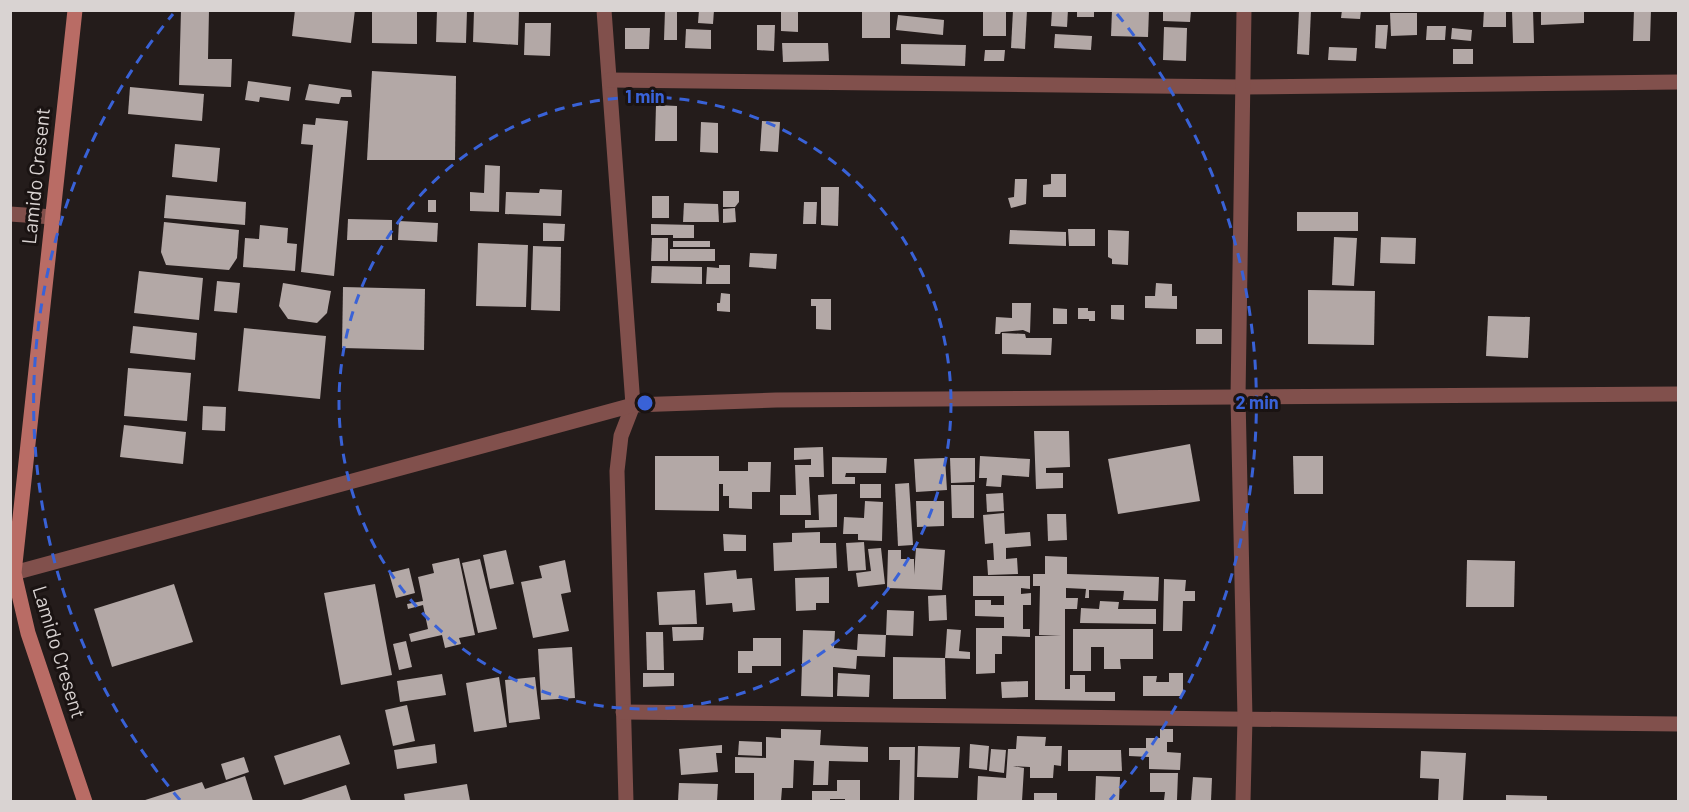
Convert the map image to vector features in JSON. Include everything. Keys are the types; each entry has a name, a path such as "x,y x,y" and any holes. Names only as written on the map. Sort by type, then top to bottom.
{"street":[{"name":"Lamido Cresent","path":"75,10 12,573 28,633 85,801"},
{"path":"604,10 633,405 621,436 617,471 626,801"},
{"path":"1244,10 1238,397 1245,718 1244,801"},
{"path":"610,80 1242,87 1678,82"},
{"path":"10,214 53,217"},
{"path":"12,573 633,405 776,400 1678,394"},
{"path":"623,712 1678,724"}],"building":[{"path":"181,10 209,10 208,59 232,59 231,87 179,85"},
{"path":"295,10 355,10 351,43 292,36"},
{"path":"372,10 417,10 417,44 372,43"},
{"path":"437,10 467,10 466,43 436,42"},
{"path":"474,10 519,10 518,45 473,42"},
{"path":"665,10 677,10 677,40 664,40"},
{"path":"699,10 714,10 713,24 698,23"},
{"path":"781,10 798,10 798,32 781,31"},
{"path":"862,10 890,10 890,38 862,38"},
{"path":"1006,10 1006,36 983,36 983,11"},
{"path":"1013,10 1027,10 1025,49 1011,48"},
{"path":"1052,10 1068,10 1067,27 1051,26"},
{"path":"1077,10 1094,10 1094,17 1077,17"},
{"path":"1112,10 1149,10 1148,37 1111,36"},
{"path":"1163,10 1191,10 1190,22 1163,21"},
{"path":"1299,10 1311,10 1309,55 1297,54"},
{"path":"1342,10 1361,10 1360,19 1341,18"},
{"path":"1484,10 1506,10 1506,27 1483,27"},
{"path":"1512,10 1533,10 1534,43 1513,43"},
{"path":"1541,10 1584,10 1584,23 1541,25"},
{"path":"1634,10 1651,10 1650,41 1633,41"},
{"path":"1390,13 1417,13 1417,35 1391,36"},
{"path":"898,15 944,20 943,35 896,30"},
{"path":"525,23 551,23 550,56 524,55"},
{"path":"757,25 775,25 774,51 757,50"},
{"path":"1376,25 1388,25 1386,49 1375,48"},
{"path":"1427,26 1446,26 1445,40 1426,40"},
{"path":"1164,27 1187,28 1186,61 1163,60"},
{"path":"625,28 650,28 649,49 625,49"},
{"path":"1452,28 1472,30 1471,41 1451,39"},
{"path":"686,29 711,30 711,49 685,48"},
{"path":"1055,34 1092,36 1091,50 1054,48"},
{"path":"782,43 828,43 829,61 783,62"},
{"path":"901,44 966,45 965,66 901,64"},
{"path":"1329,47 1357,48 1356,61 1328,60"},
{"path":"1453,49 1473,49 1473,64 1453,64"},
{"path":"985,50 1005,50 1004,61 984,61"},
{"path":"372,71 456,76 455,160 367,160"},
{"path":"248,81 291,87 289,101 260,97 259,102 245,100"},
{"path":"309,84 351,90 352,97 341,97 339,104 305,100"},
{"path":"130,87 204,94 202,121 128,114"},
{"path":"656,105 677,106 677,141 655,141"},
{"path":"316,118 348,121 334,276 301,272 313,145 301,144 303,124 315,125"},
{"path":"762,121 780,122 778,152 760,151"},
{"path":"701,122 718,123 718,153 700,152"},
{"path":"175,144 220,148 217,182 172,177"},
{"path":"485,165 500,166 499,212 470,211 470,192 484,193"},
{"path":"1051,174 1066,174 1066,197 1043,197 1043,185 1051,184"},
{"path":"1015,179 1027,179 1026,204 1011,208 1008,198 1014,197"},
{"path":"821,187 839,187 838,226 821,225"},
{"path":"540,189 562,190 561,216 505,214 506,192 539,193"},
{"path":"723,191 739,191 739,202 735,207 723,207"},
{"path":"166,195 246,202 245,225 164,218"},
{"path":"652,196 669,196 669,218 652,218"},
{"path":"428,200 436,200 436,212 428,212"},
{"path":"804,202 817,202 816,224 803,224"},
{"path":"684,203 718,204 719,222 683,222"},
{"path":"735,208 736,222 723,223 723,209"},
{"path":"1297,212 1358,212 1358,231 1297,231"},
{"path":"348,219 392,220 392,240 347,240"},
{"path":"399,221 438,223 437,242 398,240"},
{"path":"164,222 239,230 237,258 229,270 166,265 161,252"},
{"path":"543,223 565,224 564,241 543,241"},
{"path":"651,224 694,225 694,238 651,235"},
{"path":"260,225 288,228 287,243 297,244 295,271 243,267 245,238 259,239"},
{"path":"1068,229 1095,229 1095,246 1069,246"},
{"path":"1010,230 1066,232 1066,246 1009,244"},
{"path":"1108,230 1129,231 1128,265 1112,264 1112,259 1108,257"},
{"path":"1334,237 1357,238 1354,286 1332,285"},
{"path":"1381,237 1416,238 1415,264 1380,263"},
{"path":"652,238 668,238 668,261 651,261"},
{"path":"673,241 710,241 710,247 673,247"},
{"path":"478,243 528,245 526,307 476,306"},
{"path":"533,246 561,247 560,311 531,310"},
{"path":"670,249 715,249 715,261 670,261"},
{"path":"750,253 777,254 776,269 749,267"},
{"path":"719,265 730,265 730,284 706,284 707,267 719,268"},
{"path":"652,266 702,267 702,284 651,283"},
{"path":"139,271 203,278 199,320 134,313"},
{"path":"217,281 240,283 237,313 214,311"},
{"path":"283,283 331,291 327,313 317,323 288,319 279,306"},
{"path":"1156,283 1172,284 1172,296 1177,296 1177,309 1145,308 1145,296 1155,296"},
{"path":"343,287 425,289 424,350 342,348"},
{"path":"1308,290 1375,291 1374,345 1308,344"},
{"path":"721,293 730,294 730,312 717,311"},
{"path":"811,299 831,299 831,330 816,329 816,306 811,306"},
{"path":"1012,303 1031,303 1030,333 1023,330 995,334 996,317 1012,318"},
{"path":"1111,305 1124,305 1124,320 1111,319"},
{"path":"1053,308 1067,309 1067,324 1053,324"},
{"path":"1078,308 1095,311 1095,321 1078,319"},
{"path":"1488,316 1530,317 1528,358 1486,356"},
{"path":"133,326 197,333 195,360 130,353"},
{"path":"244,328 326,336 320,399 238,391"},
{"path":"1196,329 1222,329 1222,344 1196,344"},
{"path":"1002,333 1025,334 1026,338 1052,338 1051,355 1002,354"},
{"path":"128,368 191,373 187,421 124,416"},
{"path":"203,406 226,407 225,431 202,430"},
{"path":"124,425 186,432 183,464 120,457"},
{"path":"1034,431 1069,431 1070,467 1046,468 1046,473 1063,473 1063,488 1036,489"},
{"path":"1190,444 1200,501 1118,514 1108,459"},
{"path":"823,447 824,477 809,477 811,515 780,515 780,495 796,495 795,465 811,465 811,459 794,460 794,448"},
{"path":"655,456 719,456 719,471 748,471 748,462 771,462 770,492 752,492 752,509 729,508 729,496 723,496 723,484 719,484 719,511 655,510"},
{"path":"980,456 1030,459 1029,477 1002,475 1001,487 986,486 987,478 979,478"},
{"path":"1293,456 1323,456 1323,494 1294,494"},
{"path":"832,457 887,458 886,473 846,473 845,477 855,477 855,484 832,484"},
{"path":"945,458 947,490 916,492 914,459"},
{"path":"950,458 975,458 975,482 951,483"},
{"path":"909,483 913,545 898,546 895,484"},
{"path":"860,484 881,484 881,498 860,498"},
{"path":"951,485 974,485 974,518 952,518"},
{"path":"1003,493 1004,511 987,512 986,494"},
{"path":"837,494 837,527 805,528 805,520 819,520 818,495"},
{"path":"865,501 883,502 882,541 858,540 858,534 843,534 844,517 864,518"},
{"path":"916,501 944,501 944,526 917,527"},
{"path":"1004,513 1005,534 1030,532 1031,546 1006,548 1006,559 1017,558 1018,574 988,575 987,560 994,560 993,543 985,544 983,515"},
{"path":"1047,514 1066,514 1067,540 1048,541"},
{"path":"820,532 820,543 836,543 837,568 774,571 773,543 792,542 792,533"},
{"path":"723,534 746,535 746,551 724,551"},
{"path":"864,542 866,570 848,571 846,543"},
{"path":"881,548 885,584 858,587 856,573 871,571 868,549"},
{"path":"916,548 945,550 942,590 887,588 888,550 901,550 901,559 914,559 914,575"},
{"path":"506,550 514,584 490,589 483,555"},
{"path":"1045,556 1067,557 1067,574 1159,577 1158,601 1123,600 1124,591 1089,590 1089,598 1085,598 1086,589 1066,588 1066,598 1078,598 1077,609 1065,609 1065,689 1070,689 1070,675 1085,675 1085,692 1115,692 1115,701 1035,700 1035,636 1061,636 1039,635 1040,586 1033,586 1033,574 1045,574"},
{"path":"459,558 475,635 459,638 461,644 445,648 442,635 411,642 409,634 428,629 423,605 408,609 407,604 423,601 418,577 434,573 432,564"},
{"path":"480,559 497,629 478,633 462,563"},
{"path":"565,560 571,592 561,594 569,631 533,638 521,582 542,578 539,566"},
{"path":"1467,560 1515,561 1514,607 1466,607"},
{"path":"409,568 415,593 396,598 389,573"},
{"path":"736,570 737,579 752,578 755,610 733,612 732,603 706,605 704,573"},
{"path":"973,576 1030,576 1030,589 1021,588 1021,594 1031,593 1031,605 1023,605 1023,629 1030,629 1030,637 1002,636 1002,654 995,654 995,673 976,674 976,628 1004,628 1004,617 975,616 975,600 991,600 991,605 1004,605 1004,596 973,596"},
{"path":"829,577 829,603 816,603 816,610 796,611 795,578"},
{"path":"1164,579 1186,580 1185,591 1195,591 1195,601 1183,601 1182,631 1163,631"},
{"path":"174,584 193,642 112,667 94,609"},
{"path":"375,584 392,675 341,685 324,593"},
{"path":"695,590 697,624 659,625 657,592"},
{"path":"946,595 947,620 929,621 928,596"},
{"path":"1100,601 1119,602 1118,609 1156,609 1156,624 1080,623 1081,608 1099,609"},
{"path":"887,610 914,611 913,636 886,635"},
{"path":"672,627 704,627 703,640 673,641"},
{"path":"947,629 961,630 959,651 970,652 970,659 945,658"},
{"path":"1073,629 1153,629 1153,659 1120,659 1121,669 1104,669 1104,647 1091,647 1091,671 1073,671"},
{"path":"803,630 835,631 834,648 857,650 858,634 886,635 885,657 857,656 856,669 833,667 833,697 801,696"},
{"path":"646,632 663,632 664,670 647,670"},
{"path":"753,638 781,638 781,666 752,666 752,673 738,673 738,651 753,651"},
{"path":"406,641 412,667 399,670 393,644"},
{"path":"572,647 575,698 541,700 538,649"},
{"path":"893,657 945,658 946,699 893,699"},
{"path":"643,673 674,673 674,686 643,687"},
{"path":"838,673 870,675 869,697 837,696"},
{"path":"1169,673 1183,673 1183,696 1143,696 1143,676 1157,676 1156,682 1169,682"},
{"path":"442,674 446,695 400,702 397,681"},
{"path":"499,677 507,727 474,732 466,683"},
{"path":"535,677 540,719 509,723 505,680"},
{"path":"1028,681 1028,697 1002,698 1001,682"},
{"path":"407,705 415,741 393,746 385,710"},
{"path":"781,729 821,730 820,745 868,747 868,762 829,761 828,785 813,785 814,761 794,760 793,788 782,788 781,801 754,801 754,773 735,773 735,757 766,758 766,737 781,738"},
{"path":"1160,729 1173,729 1173,742 1167,742 1167,752 1181,753 1180,770 1149,769 1149,757 1129,756 1129,748 1146,748 1146,738 1160,738"},
{"path":"340,735 350,764 284,785 274,756"},
{"path":"1017,736 1046,737 1045,746 1062,746 1061,766 1054,765 1053,778 1030,778 1030,767 1013,766 1024,768 1022,801 977,801 978,776 1006,778 1008,749 1016,749"},
{"path":"739,741 762,742 762,756 738,755"},
{"path":"435,744 437,763 397,769 394,750"},
{"path":"970,744 989,746 987,770 969,768"},
{"path":"722,745 722,753 716,753 718,772 681,775 679,749"},
{"path":"918,746 960,747 958,778 917,777"},
{"path":"889,747 915,747 914,801 899,801 900,760 889,760"},
{"path":"991,749 1006,750 1004,773 989,771"},
{"path":"1068,750 1121,750 1122,771 1068,771"},
{"path":"1421,751 1466,753 1463,801 1438,801 1439,779 1420,778"},
{"path":"244,757 249,772 226,780 221,764"},
{"path":"1150,773 1178,773 1177,800 1164,800 1165,792 1150,792"},
{"path":"245,776 253,801 142,801 202,782 205,789"},
{"path":"1096,776 1120,777 1119,801 1095,801"},
{"path":"1193,777 1212,778 1211,801 1191,801"},
{"path":"837,780 860,780 860,801 830,799 830,801 812,801 812,791 837,791"},
{"path":"679,783 718,784 717,801 678,801"},
{"path":"467,784 470,801 405,801 404,794"},
{"path":"346,785 351,801 298,801"},
{"path":"1034,793 1057,793 1057,801 1034,801"},
{"path":"1506,795 1547,796 1547,801 1506,801"}]}
